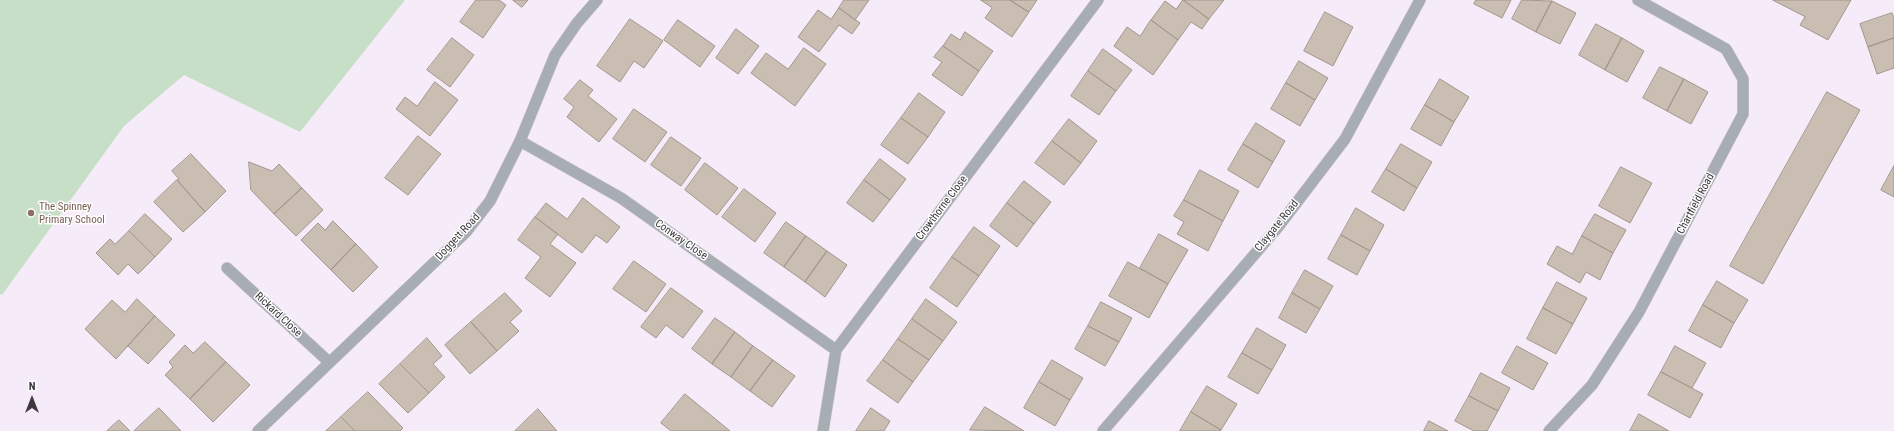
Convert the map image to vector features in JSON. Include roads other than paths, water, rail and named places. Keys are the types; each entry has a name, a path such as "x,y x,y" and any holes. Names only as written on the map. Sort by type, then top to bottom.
{"street":[{"name":"Doggett Road","path":"258,431 466,232 490,201 520,141 555,55 577,23 597,0"},
{"name":"Crowthorne Close","path":"823,431 836,350 1098,0"},
{"name":"Claygate Road","path":"1103,431 1278,227 1345,139 1420,0"},
{"name":"Chartfield Road","path":"1549,431 1592,385 1639,312 1743,114 1743,79 1726,49 1638,0"},
{"name":"Conway Close","path":"520,141 621,198 836,350"},
{"name":"Rickard Close","path":"227,268 329,362"}],"place":[{"name":"The Spinney Primary School","path":"31,213"}]}
